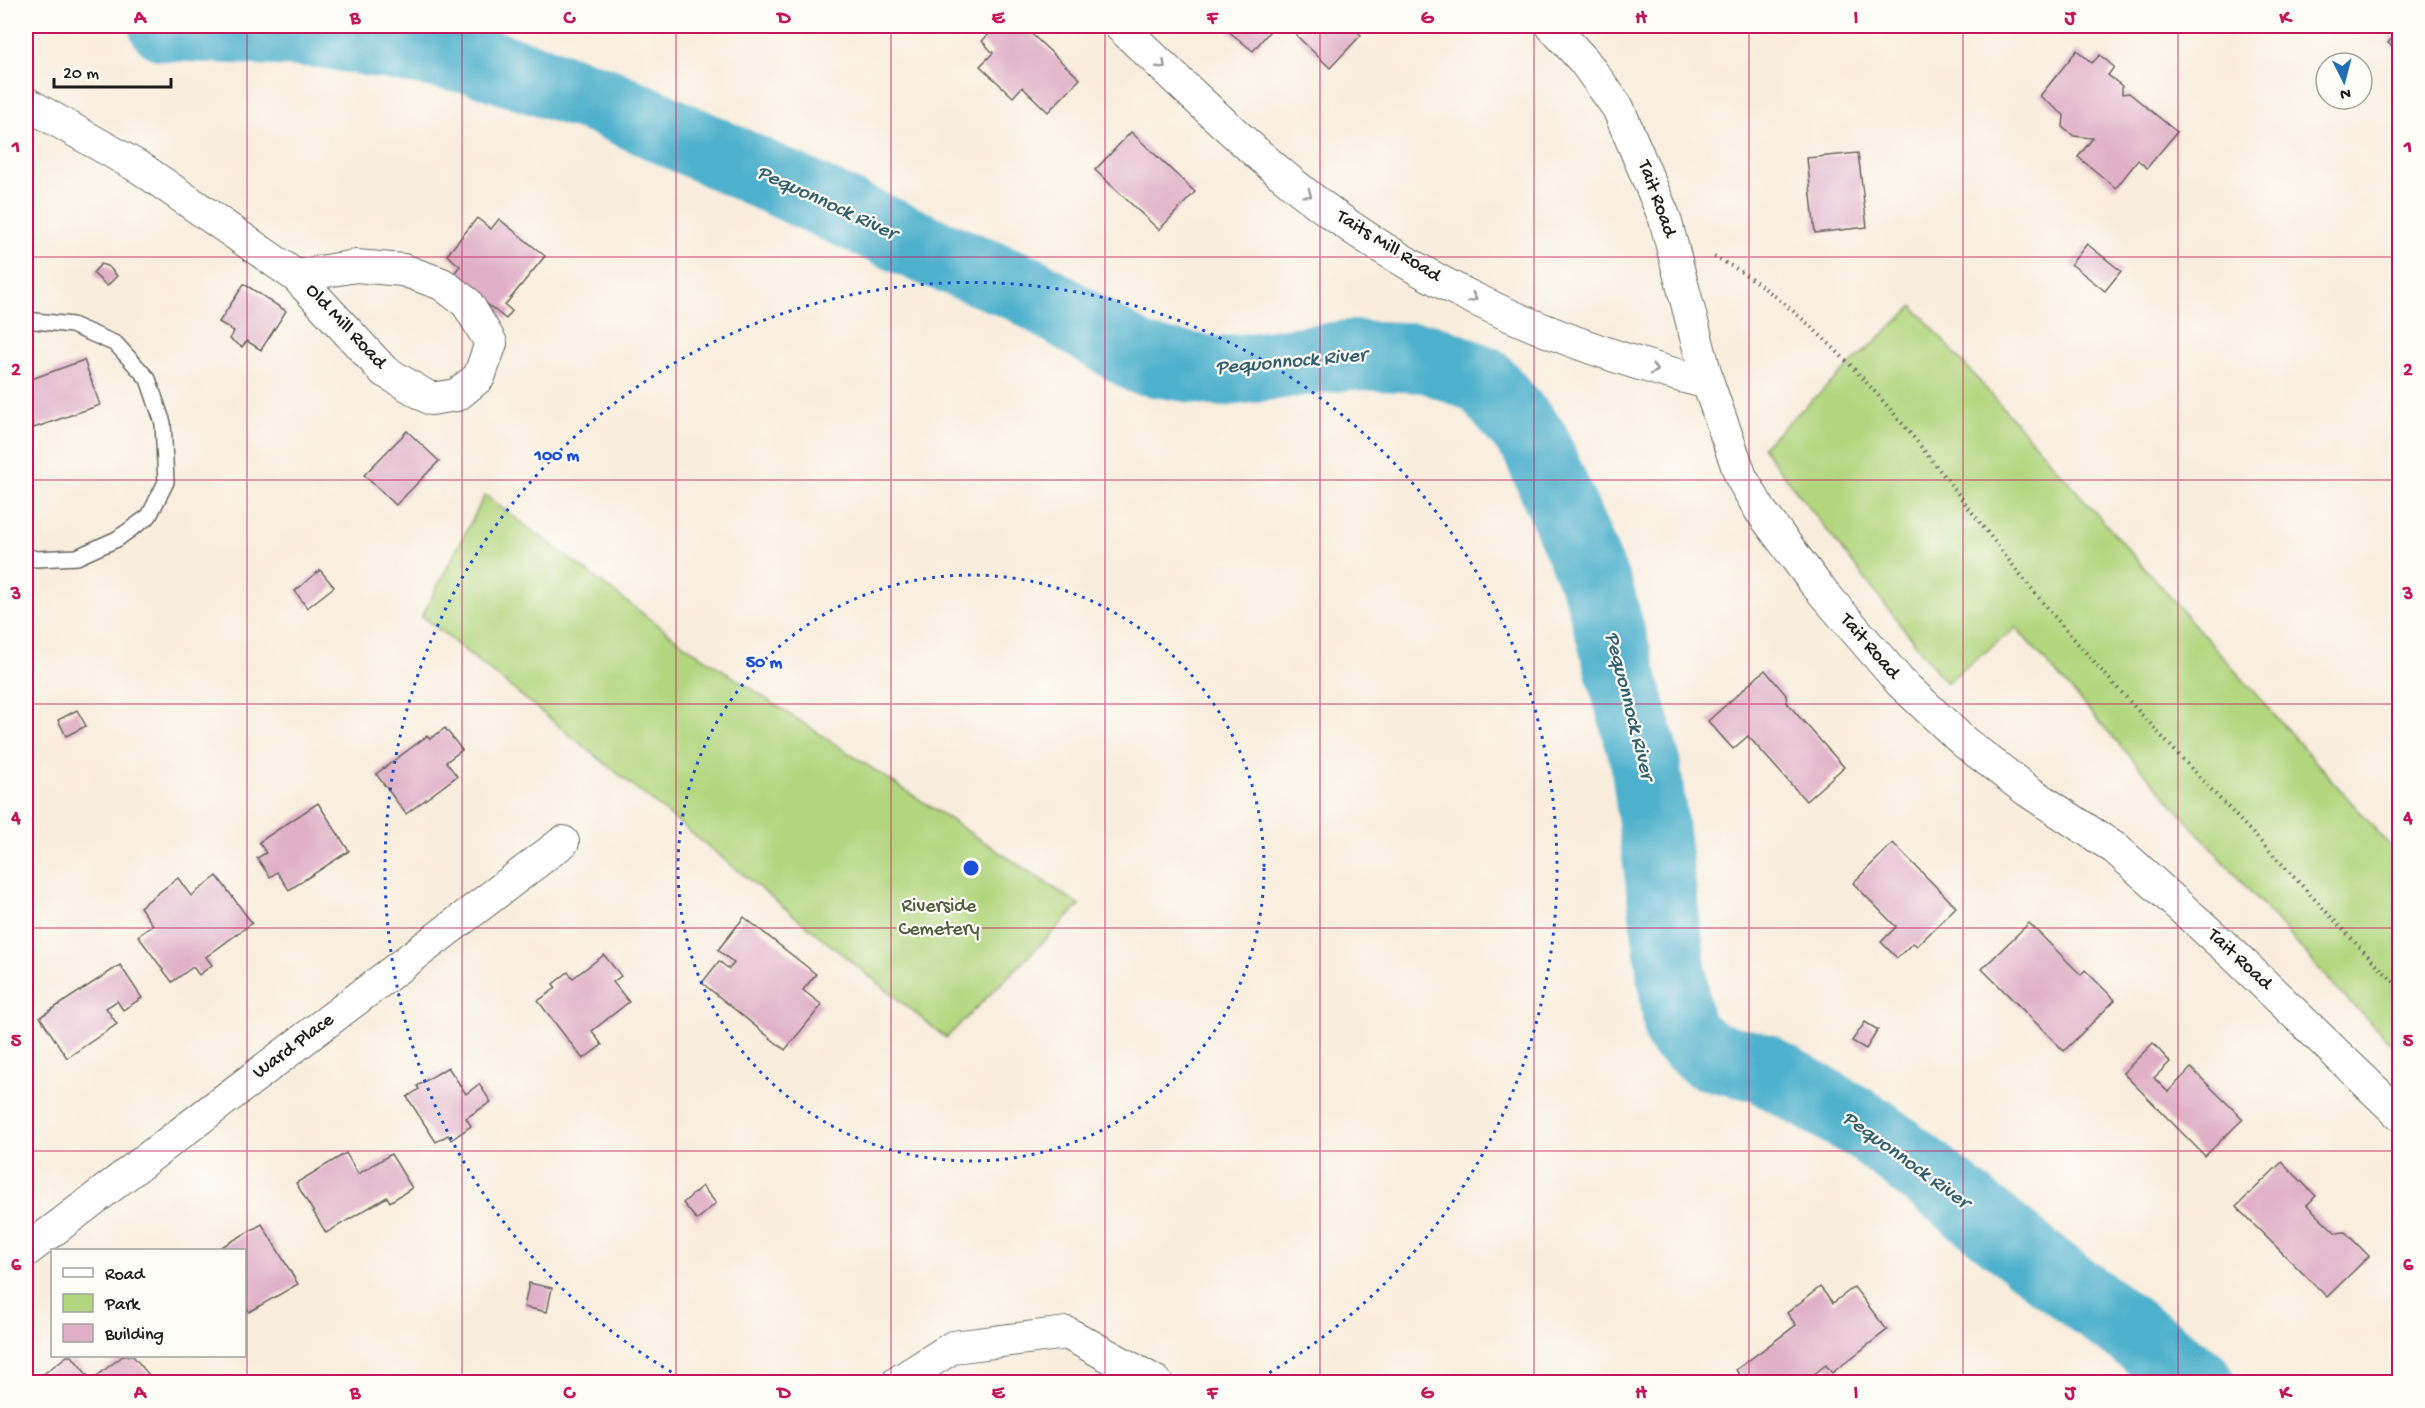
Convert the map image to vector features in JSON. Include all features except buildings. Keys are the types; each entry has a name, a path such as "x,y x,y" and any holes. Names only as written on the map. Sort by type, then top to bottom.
{"street":[{"name":"Taits Mill Road","path":"1120,26 1274,168 1366,238 1467,295 1554,335 1640,366 1708,383"},
{"name":"Tait Road","path":"1552,26 1584,61 1618,108 1640,156 1673,244 1708,383 1741,477 1760,510 1814,582 1900,682 1964,742 2028,791 2116,849 2234,955 2400,1115"},
{"name":"Old Mill Road","path":"26,103 142,169 296,276 384,371 431,399 457,395 479,377 491,344 467,303 442,285 403,270 356,266 296,276"},
{"name":"Ward Place","path":"26,1251 563,842"},
{"path":"898,1383 952,1347 1067,1333 1156,1383"}],"lane":[{"path":"26,320 72,325 116,344 148,379 163,423 166,482 149,516 117,539 77,557 36,560 26,556"}],"path":[{"path":"1673,244 1713,257 1742,270 1771,292 1851,365 1956,490 2066,630 2157,732 2400,988"}],"green space":[{"path":"1913,306 2399,856 2399,1051 2337,989 2016,628 1946,683 1762,447"},
{"name":"Riverside Cemetery","path":"485,495 686,646 1080,905 946,1038 422,616"}],"waterway":[{"name":"Pequonnock River","path":"164,26 322,33 475,60 605,102 927,250 1025,289 1142,360 1219,372 1350,355 1428,358 1483,380 1534,441 1599,592 1645,760 1679,1031 1707,1055 1763,1068 1871,1130 2058,1278 2200,1382"}]}
